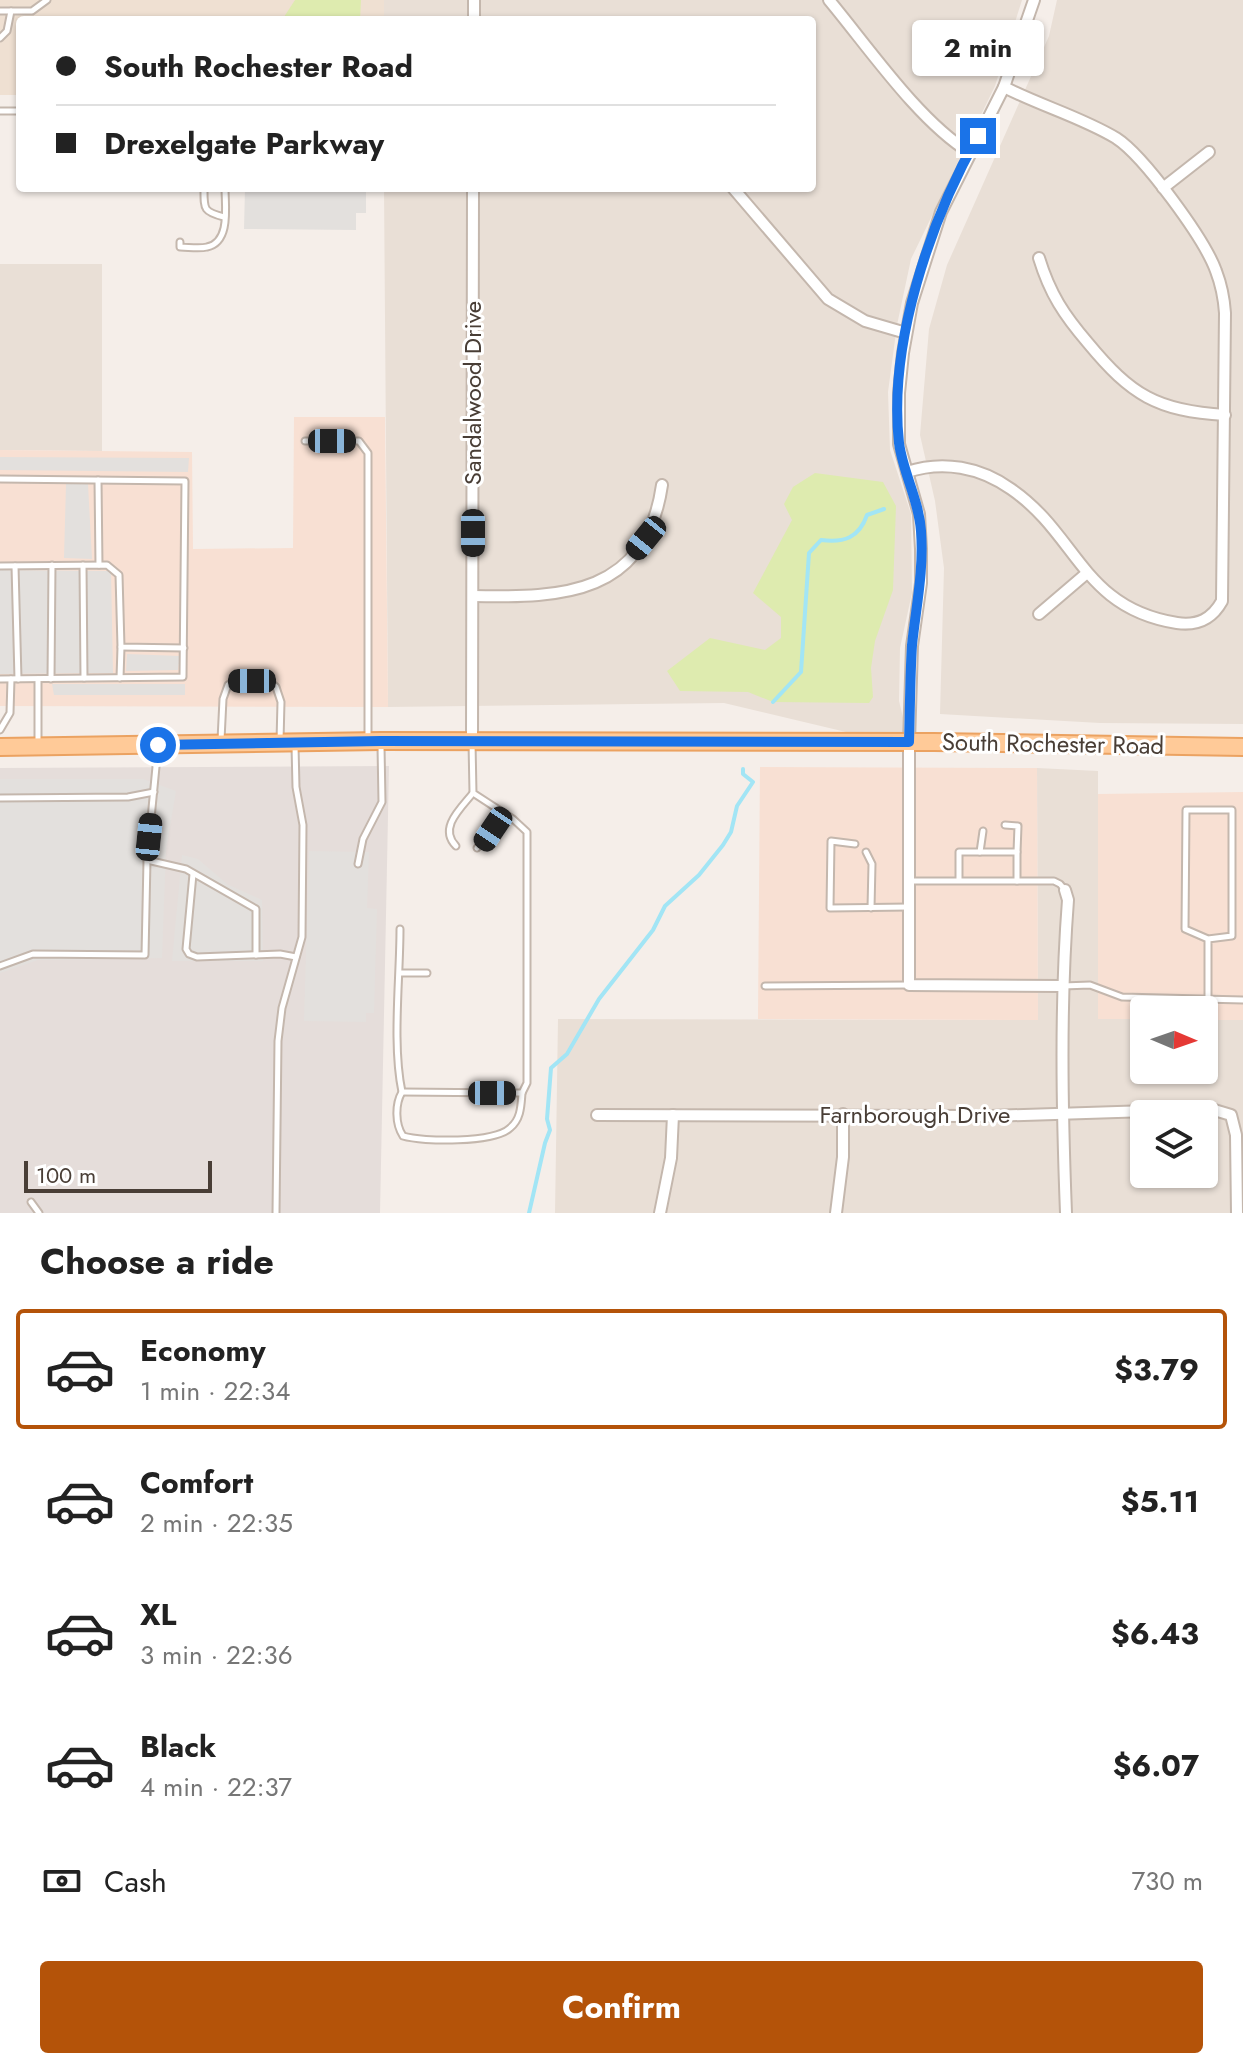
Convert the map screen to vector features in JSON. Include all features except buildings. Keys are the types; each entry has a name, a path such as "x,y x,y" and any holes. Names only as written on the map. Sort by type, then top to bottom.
{"main road":[{"name":"South Rochester Road","path":"0,747 472,741 909,742 1243,747"}],"street":[{"path":"829,0 930,121 969,152"},
{"path":"1034,0 1004,87 969,152 930,242 906,333 899,444 919,514 921,540 921,583 912,646 909,742 909,985 1063,986"},
{"path":"907,472 939,465 975,471 997,480 1035,509 1087,573 1121,605 1154,619 1192,624 1208,618 1217,611 1222,601 1225,588 1225,313 1221,286 1208,253 1144,163 1115,138 1004,87"},
{"path":"1163,188 1209,152"},
{"name":"Sandalwood Drive","path":"472,741 473,192"},
{"path":"736,192 828,299 865,321 906,333"},
{"path":"1039,258 1047,284 1063,313 1107,366 1129,387 1179,410 1225,415"},
{"path":"473,596 544,596 576,590 601,579 627,561 646,538 657,514 662,485"},
{"path":"1039,614 1087,573"},
{"path":"1065,890 1068,900 1063,986 1062,1115 1066,1213"},
{"name":"Farnborough Drive","path":"597,1115 1062,1115 1211,1109 1231,1115 1236,1135 1237,1213"},
{"path":"836,1213 843,1157 843,1114"},
{"path":"660,1213 671,1158 673,1115"}],"lane":[{"path":"0,11 32,11 47,0"},
{"path":"0,38 7,31 11,11"},
{"path":"204,192 204,207 210,214 224,217"},
{"path":"180,242 180,247 208,247 222,236 225,192"},
{"path":"305,441 359,441 368,453 375,741 382,802 363,839 358,864"},
{"path":"0,479 185,481 183,677 0,679"},
{"path":"98,480 99,565"},
{"path":"51,679 52,565"},
{"path":"83,565 84,678"},
{"path":"0,566 107,565 119,575 120,678"},
{"path":"0,730 10,713 14,679 15,566"},
{"path":"121,647 184,648"},
{"path":"38,679 38,747"},
{"path":"221,743 223,699 228,685 235,681 269,681 276,687 303,825 302,937 282,1008 278,1041 276,1213"},
{"path":"456,846 449,833 450,824 473,793 472,741"},
{"path":"0,966 33,954 145,955 147,860 158,745"},
{"path":"0,798 128,797 154,792"},
{"path":"400,929 399,1078 402,1092 399,1096 398,1126 403,1136 467,1140 494,1137 511,1128 519,1117 522,1093 527,1083 527,832 473,793"},
{"path":"1186,810 1232,810 1232,936 1208,939 1185,929 1186,810"},
{"path":"477,848 504,813"},
{"path":"1005,825 1018,826 1017,881"},
{"path":"980,852 983,831"},
{"path":"855,844 831,841 830,908 910,907"},
{"path":"866,852 872,864 871,908"},
{"path":"959,880 959,852 1017,852"},
{"path":"147,860 193,874 256,909 256,955"},
{"path":"193,874 186,949 189,954 197,957 296,957"},
{"path":"910,881 1054,881 1065,890"},
{"path":"1208,939 1208,996"},
{"path":"400,973 427,973"},
{"path":"765,986 909,985"},
{"path":"1063,986 1090,985 1130,997"},
{"path":"1218,1000 1243,1000"},
{"path":"402,1092 522,1093"},
{"path":"31,1202 39,1213"}],"shaded area":[{"path":"0,0 384,0 384,16 16,16 16,95 0,95"},
{"path":"384,0 1022,0 995,86 911,259 897,325 888,392 890,450 911,514 912,593 900,648 899,701 909,742 888,742 724,703 388,707 384,192 816,192 816,16 384,16"},
{"path":"1057,0 1243,0 1243,724 1100,723 940,714 944,568 935,501 920,435 929,329 947,265 1049,36"},
{"path":"245,192 366,192 366,213 356,213 356,230 244,229"},
{"path":"0,264 102,264 102,451 0,450"},
{"path":"294,417 385,417 388,707 0,706 0,450 192,452 193,549 293,548"},
{"path":"0,457 189,458 188,472 0,470"},
{"path":"66,484 88,484 92,559 64,558"},
{"path":"0,570 111,571 113,673 0,674"},
{"path":"127,654 180,656 178,670 126,671"},
{"path":"52,684 185,684 185,695 54,695"},
{"path":"389,766 380,1213 0,1213 0,768"},
{"path":"760,767 1037,768 1038,1020 758,1019"},
{"path":"1037,768 1098,771 1098,1018 1130,1019 1130,1084 1218,1084 1218,1020 1243,1020 1243,1213 555,1213 558,1019 1038,1020"},
{"path":"0,779 143,779 176,791 166,850 162,958 38,960 0,973"},
{"path":"1243,792 1243,1020 1218,1020 1218,996 1130,996 1130,1019 1098,1019 1098,794"},
{"path":"309,851 369,852 367,908 377,909 374,1013 366,1013 366,1022 304,1021"},
{"path":"182,855 198,859 227,884 262,900 263,961 172,961"}],"green space":[{"path":"295,0 361,0 360,16 285,16"},
{"path":"815,473 883,482 896,506 893,590 875,641 871,668 873,697 869,703 773,702 748,692 680,691 667,671 710,638 765,650 781,638 781,617 753,593 792,520 784,504 793,487"}],"waterway":[{"path":"773,702 801,672 809,553 821,540 837,541 850,537 860,529 867,515 884,509"},
{"path":"529,1213 550,1130 547,1119 551,1068 567,1054 599,999 653,930 665,906 699,875 723,845 731,832 737,806 753,782 743,774 743,769"}],"route":[{"path":"158,745 381,741 909,742 912,646 921,583 921,531 915,497 899,444 901,372 906,333 922,266 953,184 978,136"}]}
